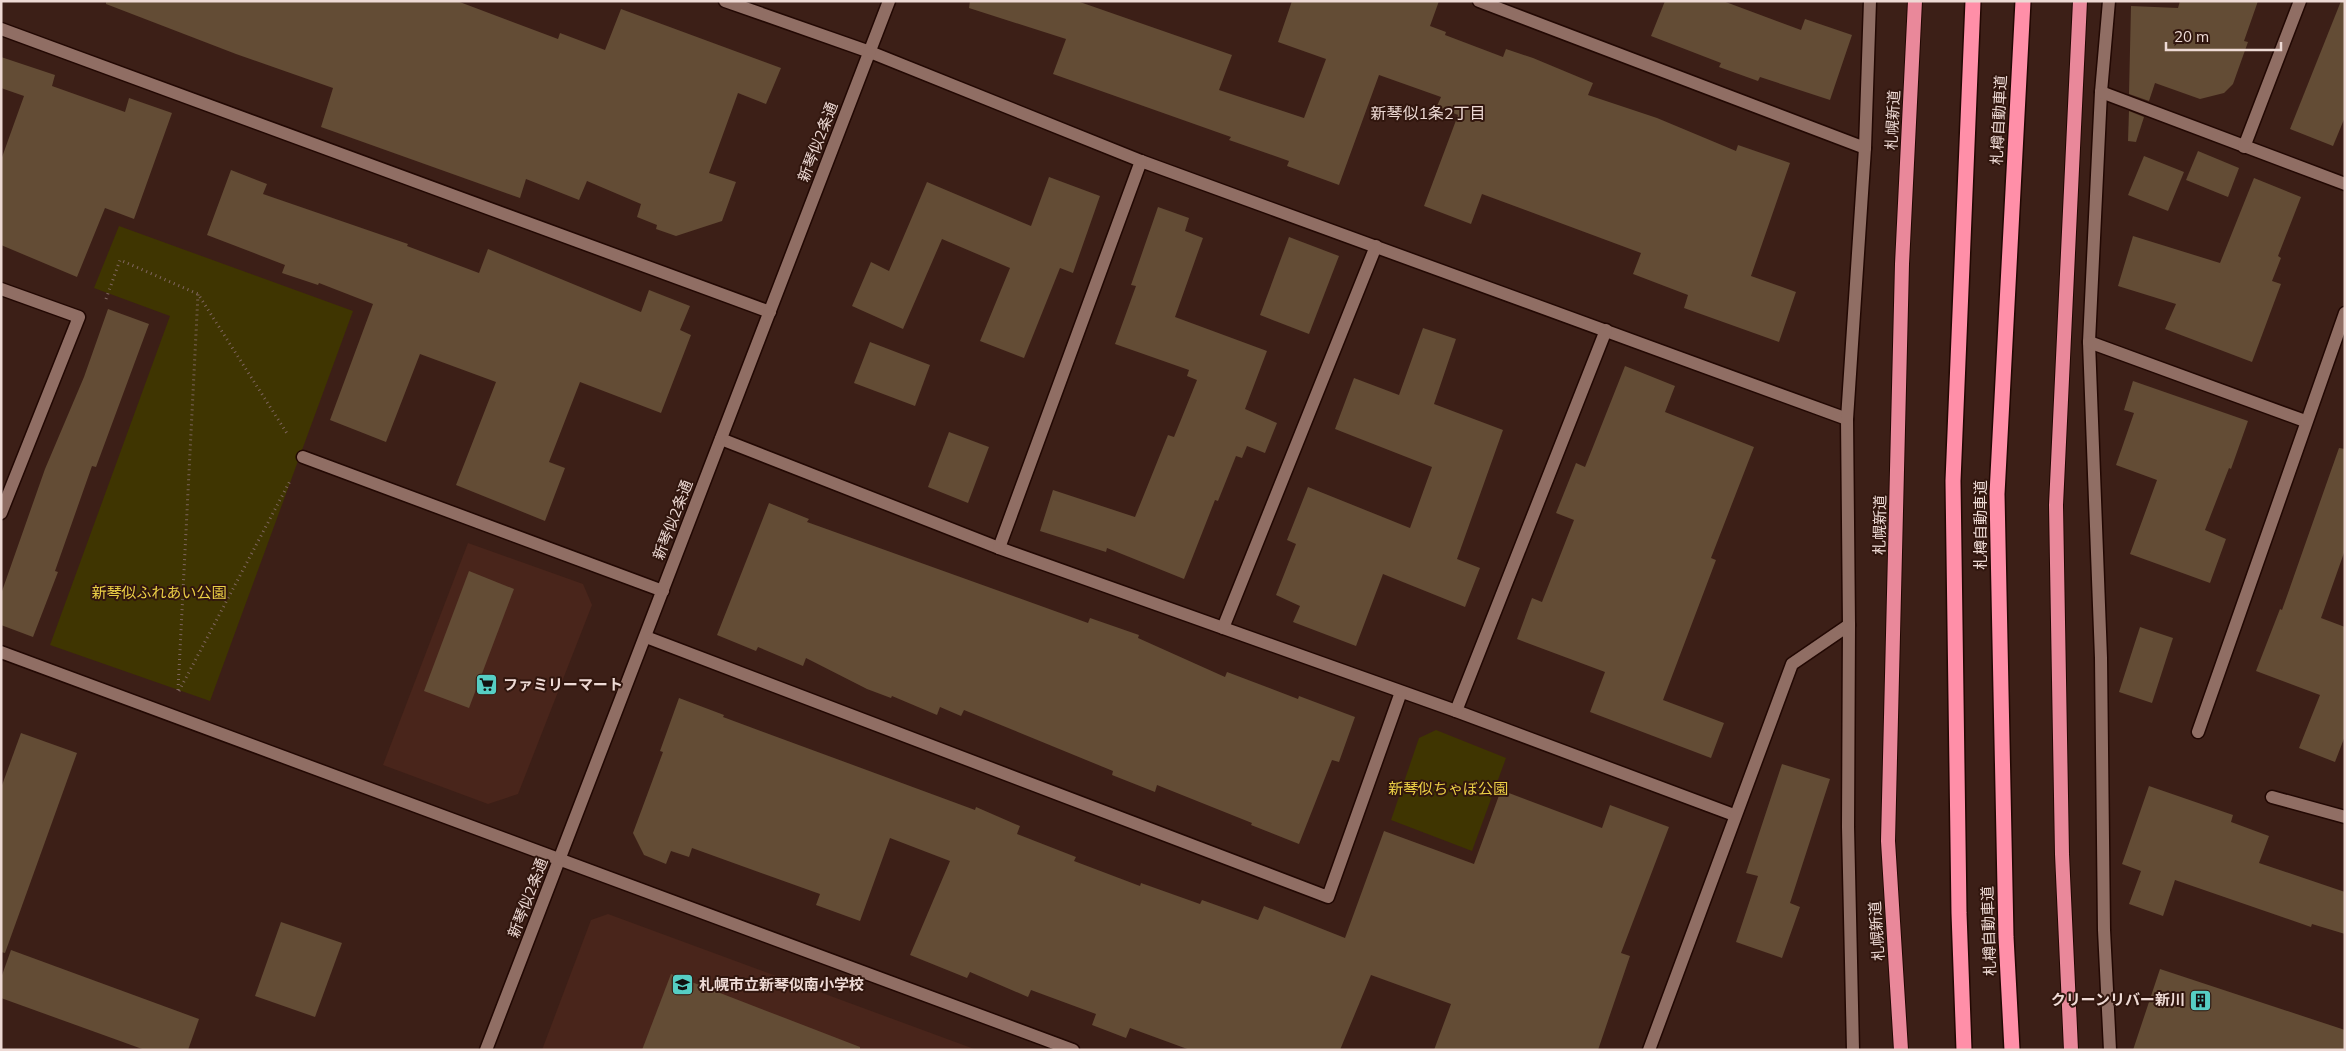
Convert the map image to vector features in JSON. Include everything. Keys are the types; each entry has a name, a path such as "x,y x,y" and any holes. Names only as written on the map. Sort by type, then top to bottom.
{"highway":[{"name":"札幌新道","path":"1901,1050 1888,841 1902,264 1915,1"},
{"name":"札樽自動車道","path":"1964,1050 1959,913 1953,482 1973,1"},
{"name":"札樽自動車道","path":"2012,1050 2006,936 1997,494 2022,1"},
{"path":"2071,1050 2062,854 2056,505 2080,1"}],"street":[{"path":"725,1 870,52 1141,161 1847,418"},
{"name":"新琴似2条通","path":"486,1050 889,1"},
{"path":"1479,1 1865,148"},
{"path":"1854,1050 1848,827 1850,625 1847,418 1865,148 1870,1"},
{"path":"2109,1 2101,92 2089,342 2101,658 2104,930 2110,1050"},
{"path":"2244,147 2300,1"},
{"path":"1,29 770,312"},
{"path":"2101,92 2345,184"},
{"path":"998,548 1141,161"},
{"path":"1223,628 1376,246"},
{"path":"1,289 79,317 1,513"},
{"path":"2198,732 2305,421 2345,313"},
{"path":"1456,711 1606,330"},
{"path":"2089,342 2305,421"},
{"path":"721,439 998,548 1456,711 1734,816"},
{"path":"302,457 663,591"},
{"path":"1649,1050 1734,816 1792,664 1850,625"},
{"path":"646,637 1328,897 1401,692"},
{"path":"1,652 1073,1050"},
{"path":"2272,797 2345,817"}],"path":[{"path":"106,299 120,260 198,294 302,457 178,693 198,294"}],"shaded area":[{"name":"ファミリーマート","path":"468,543 583,584 592,605 518,794 488,804 383,765"},
{"name":"札幌市立新琴似南小学校","path":"608,914 977,1050 542,1050 591,920"}],"green space":[{"name":"新琴似ふれあい公園","path":"119,226 353,311 210,701 50,645 170,316 94,288"},
{"name":"新琴似ちゃぼ公園","path":"1436,730 1506,758 1472,851 1391,820 1419,738"}],"building":[{"path":"106,1 457,1 558,39 560,33 605,50 621,9 781,68 766,104 738,93 709,173 736,182 722,221 676,236 656,229 657,225 637,217 641,204 587,181 579,200 526,179 520,198 321,127 333,88 236,54 106,4"},
{"path":"970,1 1077,1 1232,55 1219,90 1304,118 1326,59 1278,42 1292,1 1439,1 1430,26 1446,32 1445,35 1503,57 1506,49 1533,58 1593,83 1588,95 1657,118 1736,151 1738,145 1790,163 1751,276 1796,292 1779,342 1684,308 1688,295 1633,274 1641,253 1482,194 1471,224 1424,206 1458,115 1437,106 1441,97 1379,75 1339,185 1287,166 1289,161 1229,140 1231,137 1053,74 1066,39 969,8"},
{"path":"1665,1 1723,1 1801,30 1805,19 1852,35 1830,100 1760,77 1758,81 1719,67 1721,63 1651,36"},
{"path":"2180,1 2258,1 2244,41 2248,42 2233,84 2224,93 2200,99 2155,83 2149,101 2129,94 2131,6 2178,8"},
{"path":"2341,1 2345,1 2345,117 2333,146 2290,129"},
{"path":"1,57 55,75 52,86 125,112 129,98 172,113 134,219 105,208 77,277 1,245 1,160 24,96 1,88"},
{"path":"2129,111 2144,117 2136,142 2128,141"},
{"path":"2198,151 2239,168 2228,197 2186,180"},
{"path":"2144,156 2184,172 2168,211 2128,195"},
{"path":"231,170 267,184 263,194 408,244 407,246 479,273 488,249 641,312 649,290 690,306 680,330 691,335 661,413 580,382 549,462 565,468 545,521 456,485 496,382 420,354 386,442 330,420 373,304 319,283 318,285 282,273 285,265 207,235"},
{"path":"1049,177 1100,196 1073,273 1060,268 1024,358 980,341 1010,268 942,239 903,329 852,306 871,262 889,271 927,182 1031,226"},
{"path":"2254,178 2301,197 2278,256 2281,258 2272,281 2281,284 2252,362 2165,329 2176,304 2118,286 2133,236 2220,263"},
{"path":"1158,207 1189,218 1185,231 1203,238 1175,317 1267,351 1245,409 1277,423 1265,453 1247,446 1242,458 1236,456 1218,501 1215,500 1184,579 1107,548 1106,552 1040,531 1053,490 1135,517 1168,435 1174,437 1197,380 1187,376 1189,370 1115,344 1136,286 1131,285"},
{"path":"1289,237 1339,256 1309,334 1260,315"},
{"path":"108,309 149,324 96,467 92,466 55,571 58,572 33,637 1,625 1,594 45,469 84,377"},
{"path":"1423,328 1456,339 1434,404 1503,430 1457,559 1480,568 1465,607 1383,574 1356,646 1293,622 1300,606 1276,595 1296,544 1287,540 1308,487 1410,528 1432,467 1335,429 1354,378 1399,395"},
{"path":"870,342 930,365 915,406 854,383"},
{"path":"1625,366 1675,386 1665,412 1754,447 1711,558 1716,560 1663,700 1724,723 1711,758 1590,712 1605,672 1517,639 1532,598 1542,602 1574,520 1556,513 1576,463 1585,467"},
{"path":"2133,381 2248,421 2231,469 2229,468 2205,530 2226,539 2210,583 2130,554 2157,480 2116,465 2134,413 2124,410"},
{"path":"949,432 989,447 968,503 928,487"},
{"path":"2339,448 2345,449 2345,550 2321,618 2345,627 2345,736 2335,762 2299,748 2320,695 2256,671 2280,609 2282,610"},
{"path":"769,503 809,519 807,522 1088,623 1090,618 1139,635 1138,638 1225,677 1227,672 1298,699 1299,696 1355,717 1339,762 1332,760 1299,844 1157,785 1155,792 1112,775 1113,771 964,710 961,716 940,707 937,715 892,696 891,698 867,689 806,658 803,666 758,647 756,651 717,635"},
{"path":"469,571 514,589 469,708 424,691"},
{"path":"2140,627 2173,638 2152,703 2119,692"},
{"path":"679,698 724,715 723,717 975,810 976,807 1020,826 1017,834 1076,857 1074,861 1140,886 1141,883 1200,904 1202,900 1258,920 1264,906 1345,938 1384,831 1474,864 1501,790 1602,828 1610,805 1669,827 1621,953 1630,956 1598,1050 1434,1050 1451,1004 1371,975 1340,1050 1190,1050 1130,1028 1126,1038 1092,1025 1096,1014 1031,990 1028,997 970,972 967,978 910,955 950,861 890,838 860,921 816,905 820,894 692,848 689,857 671,851 666,864 644,855 633,833 663,752 660,751"},
{"path":"21,733 77,753 5,953 1,952 1,788"},
{"path":"1782,764 1830,779 1790,903 1800,907 1782,958 1736,942 1758,876 1746,873"},
{"path":"2149,786 2233,815 2231,822 2269,836 2259,863 2345,892 2345,934 2312,924 2311,927 2175,880 2163,916 2129,904 2141,871 2122,864"},
{"path":"281,922 342,943 315,1017 255,996"},
{"path":"11,950 199,1019 188,1050 145,1050 1,998 1,978"},
{"name":"クリーンリバー新川","path":"2160,969 2345,1030 2345,1050 2133,1050"},
{"path":"671,974 860,1047 860,1050 642,1050"}],"place":[{"name":"ファミリーマート","path":"487,685"},
{"name":"札幌市立新琴似南小学校","path":"683,985"},
{"name":"クリーンリバー新川","path":"2201,1000"}],"district":[{"name":"新琴似1条2丁目","path":"1428,113"}]}
